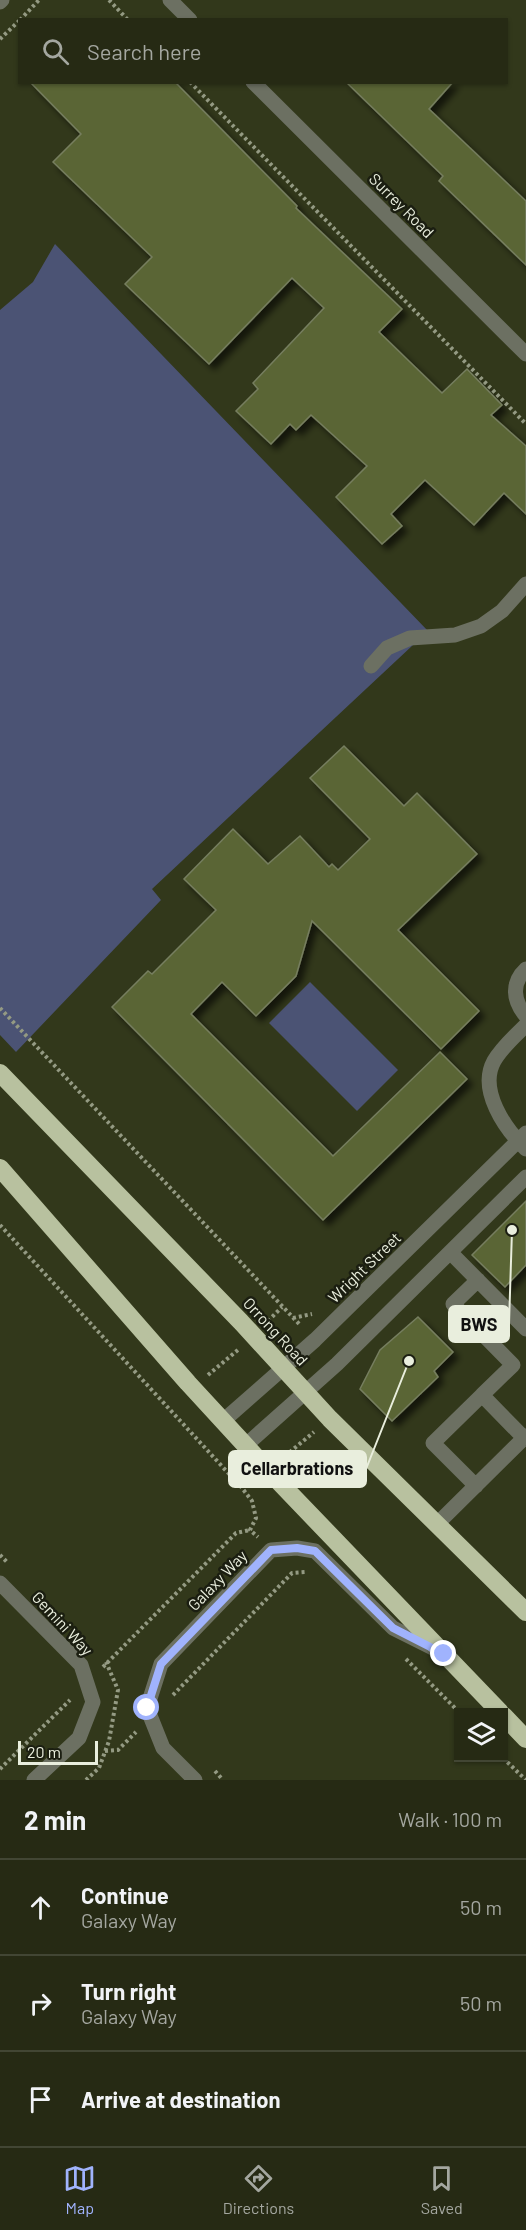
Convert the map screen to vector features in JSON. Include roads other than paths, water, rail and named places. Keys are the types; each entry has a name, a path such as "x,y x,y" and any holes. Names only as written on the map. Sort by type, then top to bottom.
{"highway":[{"name":"Orrong Road","path":"0,1073 253,1335 330,1419 526,1612"},
{"path":"0,1168 223,1421 495,1708"},
{"path":"508,1720 526,1739"}],"street":[{"path":"170,0 188,18"},
{"name":"Surrey Road","path":"255,84 526,354"},
{"path":"371,666 387,648 410,638 455,635 481,626 502,611 526,584"},
{"path":"526,969 518,976 515,994 526,1016"},
{"path":"523,1141 494,1105 489,1084 493,1062 526,1025"},
{"name":"Wright Street","path":"223,1421 284,1368 523,1141"},
{"path":"246,1445 338,1364 526,1177"},
{"path":"450,1252 526,1329"},
{"path":"476,1486 433,1443 513,1365 453,1304 478,1280"},
{"path":"438,1523 525,1437 482,1395"},
{"name":"Galaxy Way","path":"195,1780 163,1748 147,1708 161,1664 271,1550 297,1548 315,1551 393,1628 444,1654"},
{"name":"Gemini Way","path":"0,1583 81,1665 93,1702 79,1738 34,1780"}],"place":[{"name":"BWS","path":"512,1230"},
{"name":"Cellarbrations","path":"409,1361"}]}
